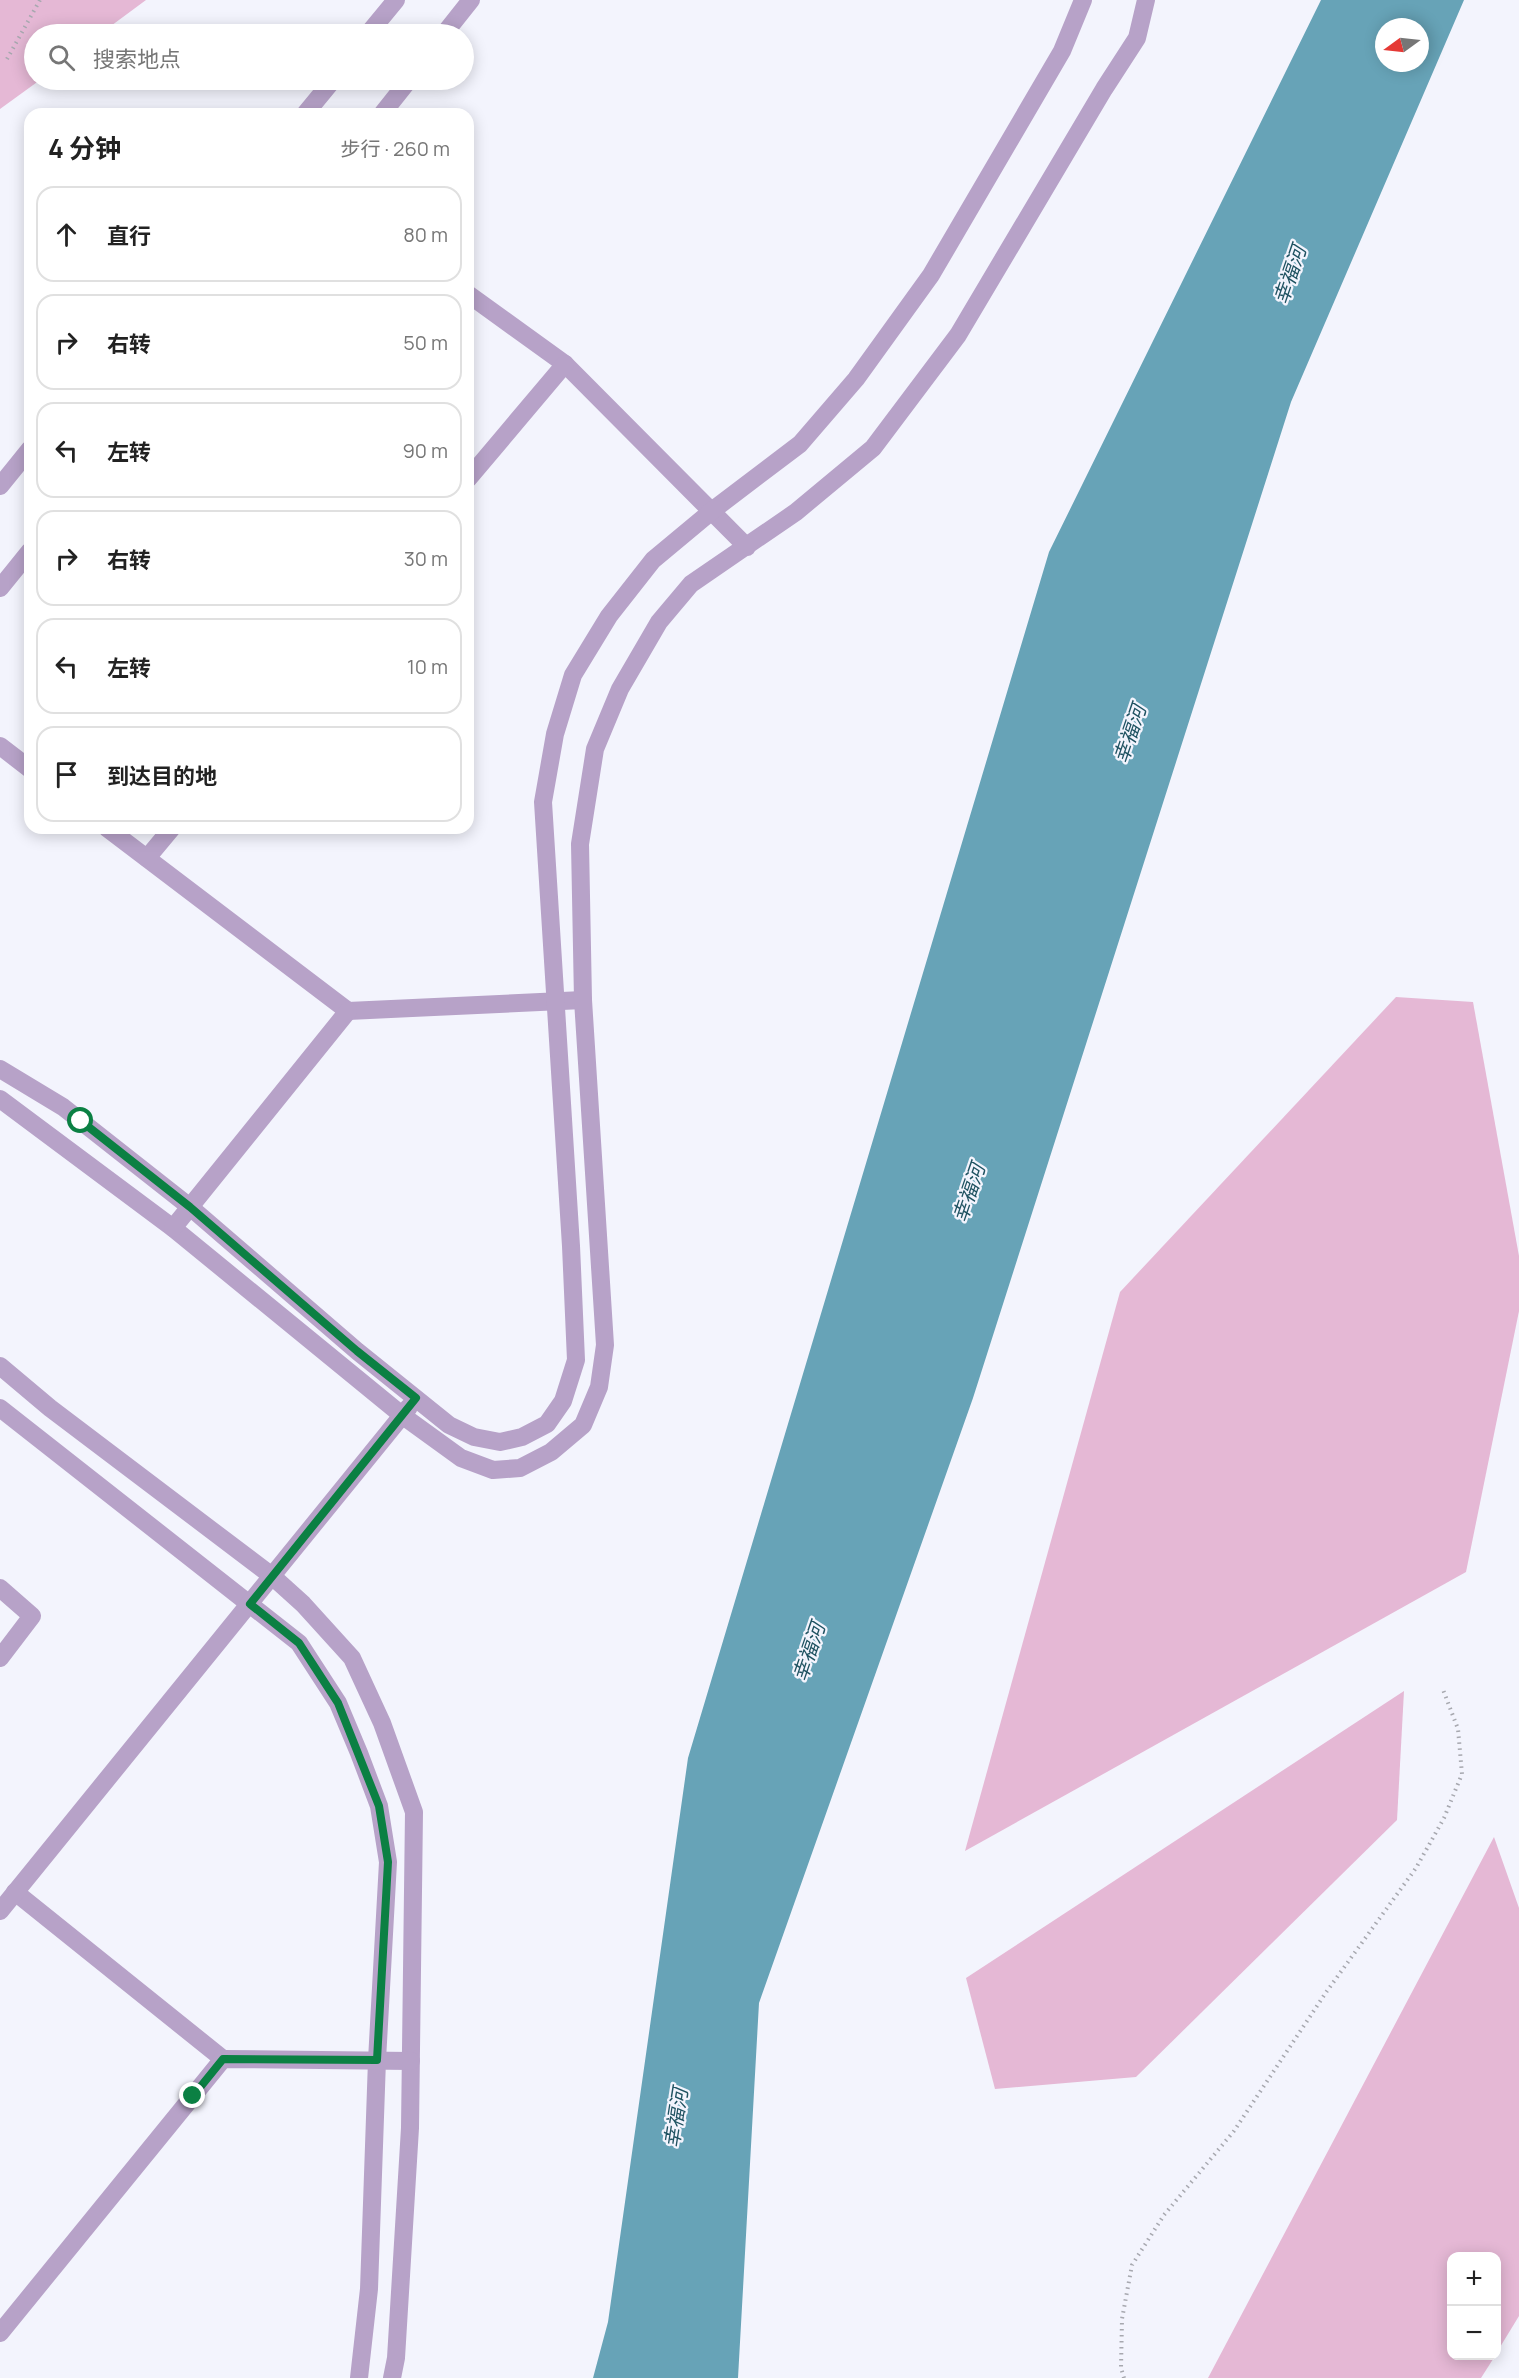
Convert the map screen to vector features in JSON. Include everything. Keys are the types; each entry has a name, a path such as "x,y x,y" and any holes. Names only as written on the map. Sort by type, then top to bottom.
{"street":[{"path":"377,24 396,0"},
{"path":"452,24 471,0"},
{"path":"0,1069 63,1107 190,1207 357,1351 449,1425 474,1437 500,1442 522,1437 547,1424 563,1401 576,1360 543,802 555,734 573,675 609,616 653,560 713,510 800,444 863,370 931,275 1062,51 1083,0"},
{"path":"0,1099 173,1228 403,1416 461,1458 493,1470 520,1468 551,1452 583,1425 599,1387 605,1345 583,1000 580,844 595,749 620,690 659,622 691,584 796,512 873,448 958,334 1104,88 1137,38 1146,0"},
{"path":"310,108 325,90"},
{"path":"387,108 401,90"},
{"path":"474,298 565,364 713,510 747,547"},
{"path":"474,472 565,364"},
{"path":"0,486 24,456"},
{"path":"0,588 24,558"},
{"path":"0,746 24,764"},
{"path":"115,834 348,1011 583,1000"},
{"path":"147,858 167,834"},
{"path":"173,1228 348,1011"},
{"path":"0,1366 50,1408 272,1576 303,1604 352,1658 382,1723 414,1812 410,2128 396,2358 392,2378"},
{"path":"0,1911 416,1398"},
{"path":"0,1408 299,1643 338,1703 379,1806 388,1862 377,2060 369,2289 359,2378"},
{"path":"0,1588 33,1616 0,1658"},
{"path":"15,1892 223,2059 411,2061"},
{"path":"0,2333 223,2059"}],"path":[{"path":"27,24 40,0"},
{"path":"7,59 24,29"},
{"path":"1124,2378 1121,2368 1122,2319 1132,2265 1164,2215 1234,2131 1327,1991 1416,1868 1444,1818 1462,1774 1458,1729 1442,1687"}],"shaded area":[{"path":"0,0 146,0 114,24 24,24 24,90 26,90 0,109"},
{"path":"1396,997 1473,1002 1519,1256 1519,1311 1466,1572 965,1851 1120,1292"},
{"path":"1404,1691 1397,1820 1136,2077 995,2089 966,1978"},
{"path":"1494,1837 1519,1908 1519,2316 1501,2345 1501,2252 1447,2252 1447,2360 1492,2360 1481,2378 1208,2378"}],"water":[{"name":"幸福河","path":"1321,0 1464,0 1291,402 973,1398 759,2003 738,2378 593,2378 608,2322 688,1758 1049,552"}],"route":[{"path":"81,1121 190,1207 357,1351 416,1398 250,1604 299,1643 338,1703 379,1806 388,1862 377,2060 223,2059 193,2096"}]}
